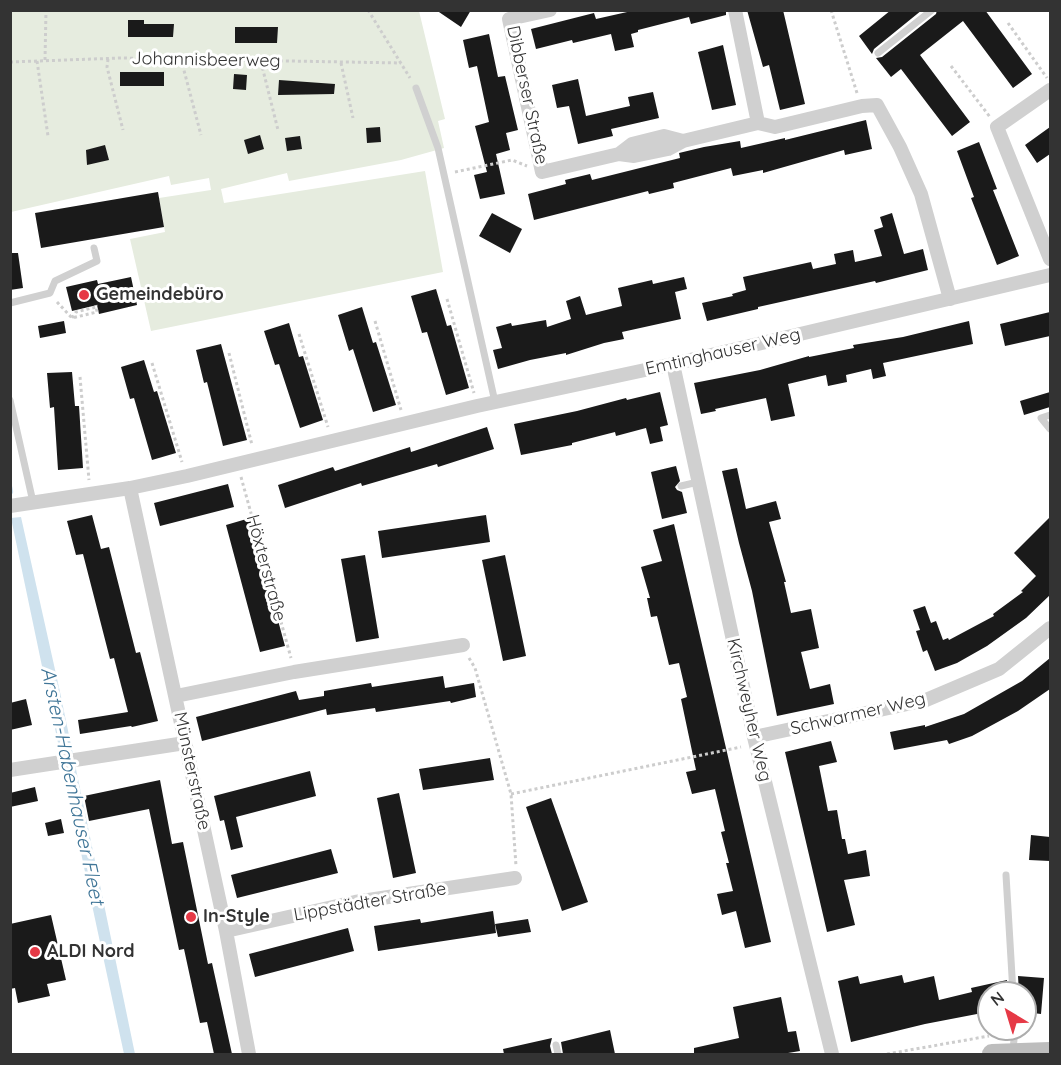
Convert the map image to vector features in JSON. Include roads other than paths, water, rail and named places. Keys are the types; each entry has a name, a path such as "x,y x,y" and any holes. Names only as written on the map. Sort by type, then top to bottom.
{"street":[{"name":"Dibberser Straße","path":"550,10 510,19 542,172 619,154 632,144 664,136 683,141 758,123 775,127 862,106 877,105 900,147 921,194 950,299"},
{"path":"735,10 758,123"},
{"path":"1050,90 997,127 1050,259"},
{"name":"Emtinghauser Weg","path":"10,506 130,488 186,476 477,406 673,364 1050,275"},
{"name":"Kirchweyher Weg","path":"673,364 755,741 832,1054"},
{"name":"Münsterstraße","path":"130,488 226,931 249,1054"},
{"name":"Schwarmer Weg","path":"755,741 926,700 999,669 1050,628"},
{"path":"176,696 294,672 463,645"},
{"path":"10,770 185,743"},
{"name":"Lippstädter Straße","path":"226,931 355,902 515,878"},
{"path":"992,1054 1011,1041"},
{"path":"1020,1041 1050,1052"}],"lane":[{"path":"878,53 932,10"},
{"path":"416,88 438,148 495,402"},
{"path":"10,303 50,293 55,281 96,261 94,248"},
{"path":"10,400 33,502"},
{"path":"1050,415 1041,418 1050,429"},
{"path":"681,486 698,482"},
{"path":"1006,875 1012,981"},
{"path":"556,1045 558,1054"}],"water":[{"path":"21,517 60,692 135,1054 124,1054 89,891 11,518"}],"waterway":[{"name":"Arsten-Habenhauser Fleet","path":"10,487 11,492"}],"place":[{"name":"Gemeindebüro","path":"84,295"},
{"name":"In-Style","path":"191,917"},
{"name":"ALDI Nord","path":"35,952"}]}
